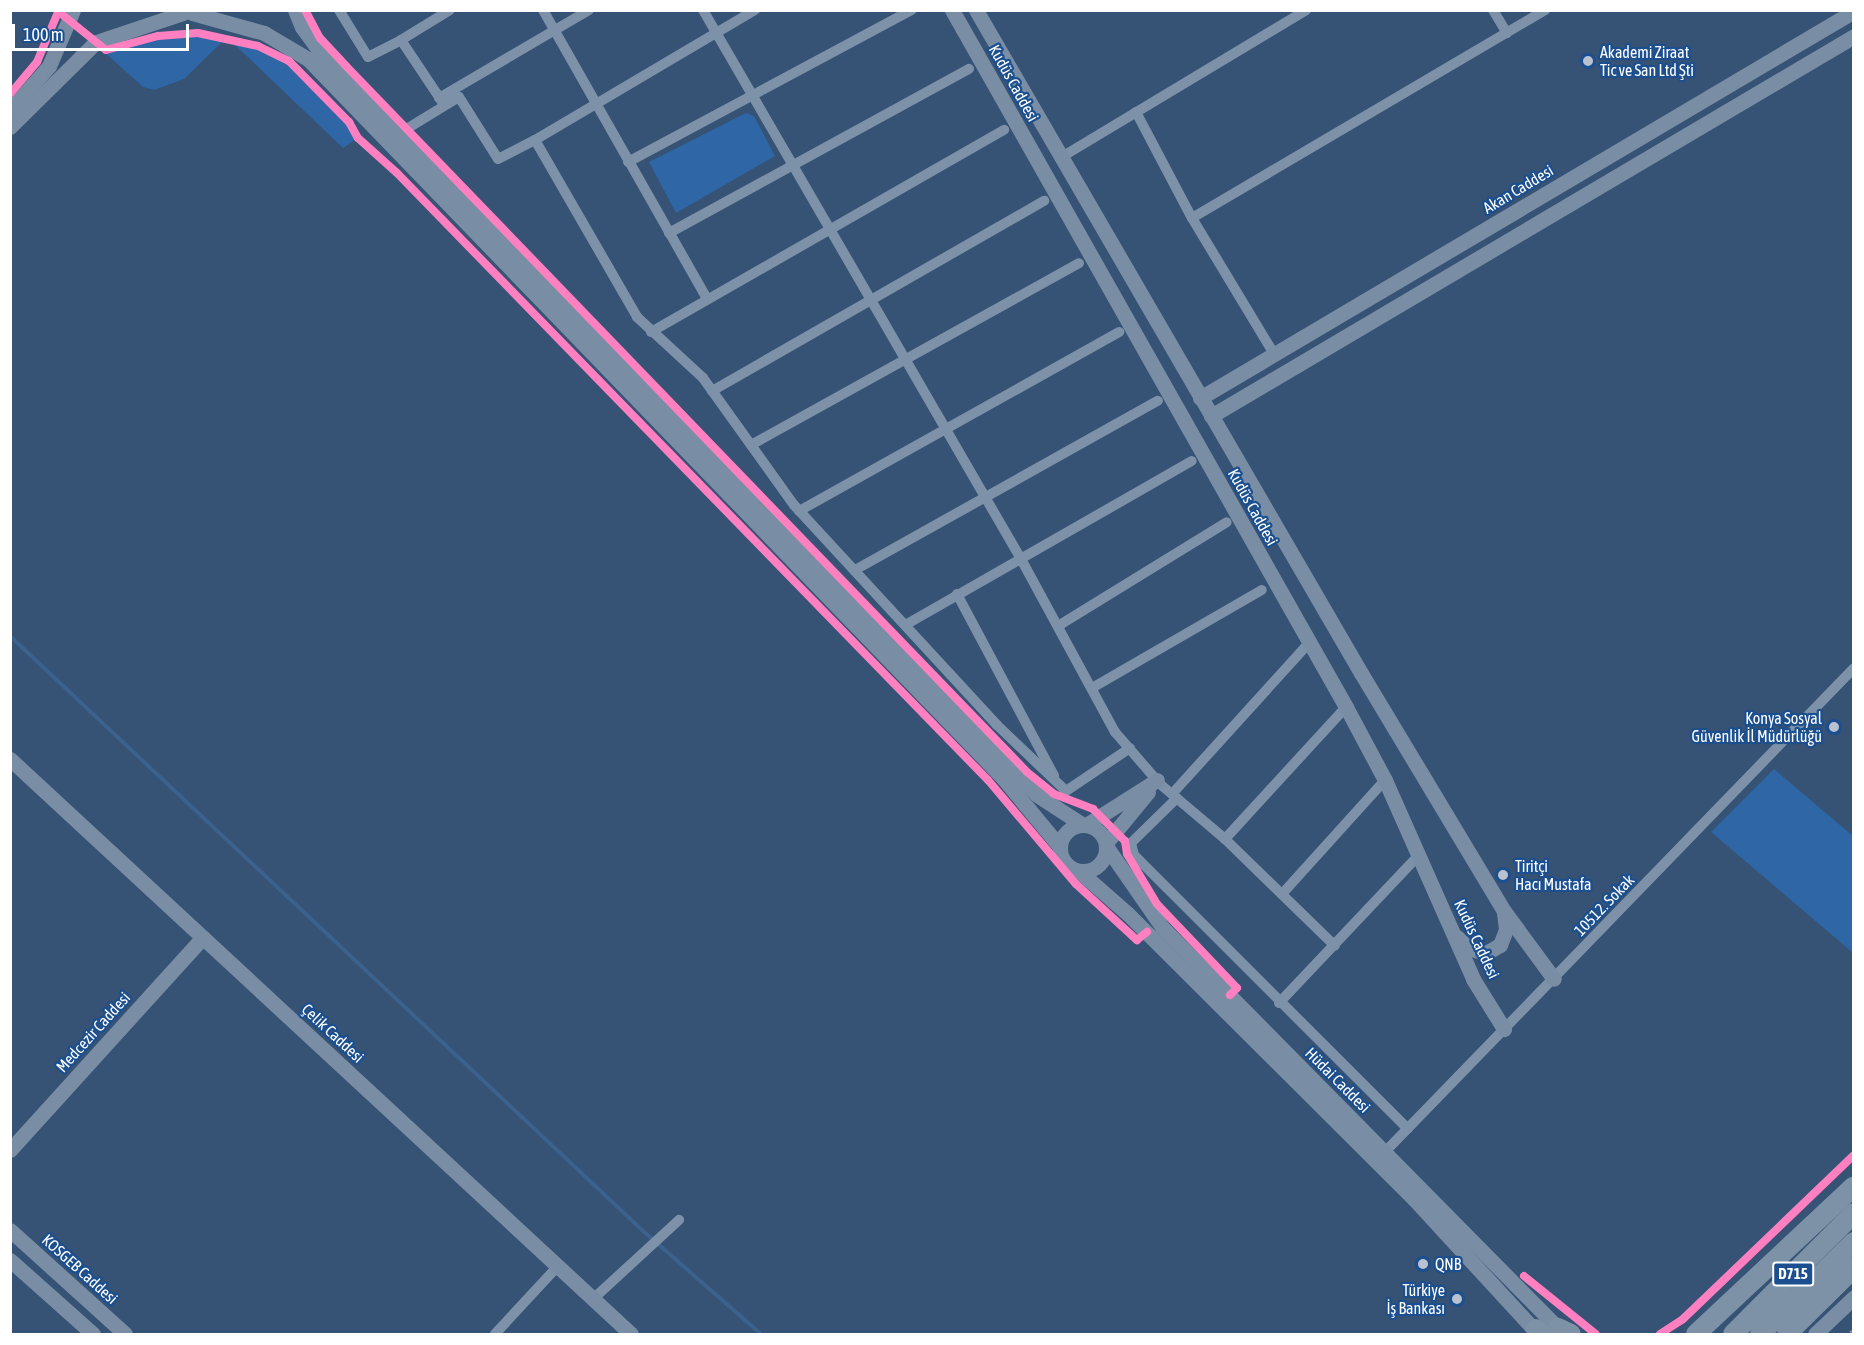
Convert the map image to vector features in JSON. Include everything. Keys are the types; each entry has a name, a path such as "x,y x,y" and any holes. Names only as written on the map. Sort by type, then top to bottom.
{"highway":[{"path":"1701,1332 1854,1186"},
{"name":"D715","path":"1732,1335 1854,1213"},
{"name":"D715","path":"1760,1335 1854,1242"},
{"path":"1787,1335 1854,1268"},
{"path":"1682,1335 1739,1296"}],"street":[{"path":"10,110 49,66 73,10"},
{"path":"10,127 96,42 182,12 210,10"},
{"path":"295,10 310,41 1037,795 1084,825 1101,833 1106,844"},
{"path":"339,10 368,57 402,40 450,10"},
{"path":"543,10 707,299"},
{"path":"399,133 442,102 589,10"},
{"path":"703,10 1021,559 1115,732 1157,780 1225,839 1335,946"},
{"path":"442,102 459,97 498,159 535,140 755,10"},
{"path":"628,162 912,10"},
{"name":"Kudüs Caddesi","path":"952,10 1346,707 1385,780 1473,979 1504,1029"},
{"name":"Kudüs Caddesi","path":"976,10 1200,398 1504,911 1554,979"},
{"path":"1060,158 1306,10"},
{"path":"1493,10 1508,33"},
{"path":"1192,218 1545,10"},
{"name":"Akan Caddesi","path":"1200,398 1854,11"},
{"path":"182,12 264,33 308,59 973,746 1060,847 1066,864 1079,871 1100,864 1106,844 1157,780"},
{"path":"1211,416 1854,36"},
{"path":"402,40 442,102"},
{"path":"669,233 969,69"},
{"path":"1136,112 1192,218 1274,354"},
{"path":"651,332 1004,130"},
{"path":"535,140 637,317 712,391 799,511 1059,786 1066,791 1130,748"},
{"path":"712,391 1044,201"},
{"path":"751,445 1079,263"},
{"path":"799,511 1119,332"},
{"path":"855,570 1158,401"},
{"path":"907,624 1192,461"},
{"path":"1058,626 1227,522"},
{"path":"1092,688 1262,590"},
{"path":"957,594 1059,786"},
{"path":"1309,643 1131,843 1134,855 1279,1003 1408,1129"},
{"name":"10512. Sokak","path":"1381,1157 1854,668"},
{"path":"1225,839 1346,707"},
{"name":"Çelik Caddesi","path":"10,759 631,1335"},
{"path":"1060,847 1068,830 1084,825 1157,780"},
{"path":"1282,894 1385,780"},
{"name":"Hüdai Caddesi","path":"1106,844 1150,914 1551,1333"},
{"path":"1279,1003 1418,856"},
{"name":"Hüdai Caddesi","path":"1079,871 1128,914 1381,1157 1551,1333"},
{"path":"1454,935 1468,948 1486,953 1500,945 1506,929 1504,911"},
{"name":"Medcezir Caddesi","path":"10,1150 203,937"},
{"path":"593,1299 679,1220"},
{"name":"KOSGEB Caddesi","path":"10,1230 125,1335"},
{"path":"10,1260 93,1335"},
{"path":"495,1335 558,1266"},
{"path":"1815,1335 1854,1297"}],"shaded area":[{"path":"184,33 222,37 280,55 349,122 358,138 343,148 233,43 221,43 184,79 154,90 143,87 103,51 147,38"},
{"path":"746,113 754,116 775,156 676,213 649,162"},
{"path":"1774,769 1853,836 1853,953 1711,832"}],"waterway":[{"path":"10,636 642,1230 761,1334"}],"cycle path":[{"path":"10,94 37,62 59,10"},
{"path":"305,10 320,38 346,66 1027,772 1054,794 1093,809 1125,841 1127,854 1157,904 1237,988 1230,995"},
{"path":"59,12 106,50 158,36 198,33 258,46 289,61 349,122 358,138 397,173 988,780 1076,884 1137,940 1147,932"},
{"path":"1660,1334 1683,1319 1854,1155"},
{"path":"1524,1276 1596,1334"}],"place":[{"name":"Akademi Ziraat Tic ve San Ltd Şti","path":"1588,61"},
{"name":"Konya Sosyal Güvenlik İl Müdürlüğü","path":"1834,727"},
{"name":"Tiritçi Hacı Mustafa","path":"1503,875"},
{"name":"QNB","path":"1423,1264"},
{"name":"Türkiye İş Bankası","path":"1457,1299"}]}
